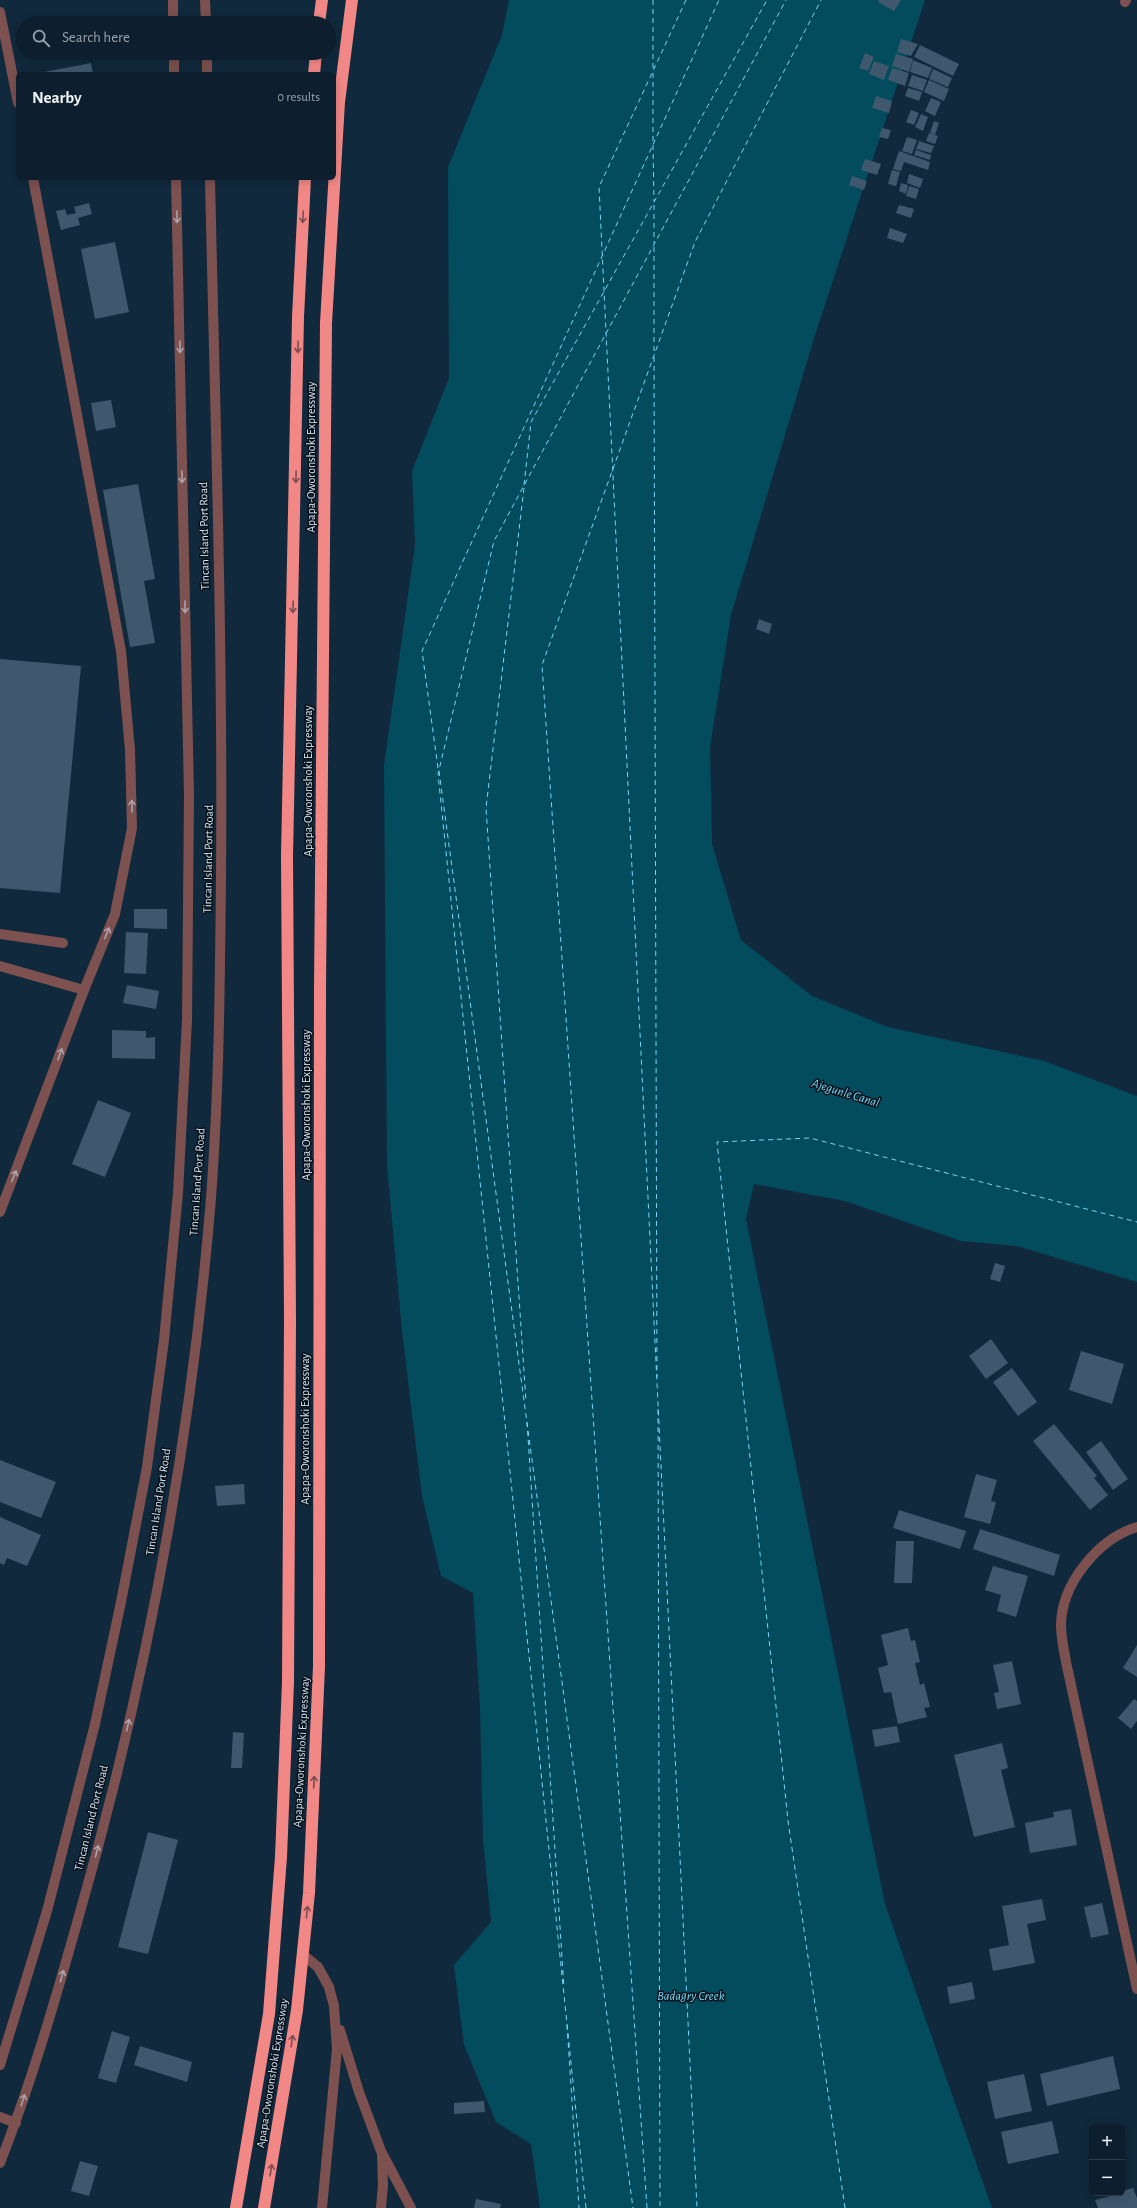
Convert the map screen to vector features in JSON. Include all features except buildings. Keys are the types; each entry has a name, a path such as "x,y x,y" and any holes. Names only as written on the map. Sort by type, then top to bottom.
{"highway":[{"path":"320,16 322,0"},
{"name":"Apapa-Oworonshoki Expressway","path":"336,153 339,102 352,0"},
{"path":"314,72 315,60"},
{"name":"Apapa-Oworonshoki Expressway","path":"236,2208 269,2014 280,1857 288,1682 290,1312 287,856 298,317 305,180"},
{"name":"Apapa-Oworonshoki Expressway","path":"264,2208 297,2010 309,1893 319,1666 320,988 326,323 334,180"}],"street":[{"path":"173,0 173,16"},
{"path":"205,0 206,16"},
{"path":"0,12 16,93"},
{"path":"174,60 174,72"},
{"path":"207,60 207,72"},
{"path":"0,1212 84,990 115,914 132,828 130,750 121,651 33,180"},
{"name":"Tincan Island Port Road","path":"0,2065 49,1904 95,1724 121,1602 147,1467 164,1340 178,1193 187,1020 189,795 176,180"},
{"name":"Tincan Island Port Road","path":"0,2163 16,2123 47,2026 95,1859 131,1713 156,1594 196,1344 211,1196 220,1018 222,794 210,180"},
{"path":"0,934 63,943"},
{"path":"0,966 84,990"},
{"path":"1137,1527 1112,1538 1084,1564 1066,1597 1061,1625 1066,1662 1137,1989"},
{"path":"302,1954 318,1967 329,1987 359,2092 381,2150 411,2208"},
{"path":"322,2208 337,2049 334,2006"},
{"path":"0,2117 16,2123"},
{"path":"381,2150 383,2185 381,2208"}],"water":[{"name":"Badagry Creek","path":"509,0 925,0 815,335 731,615 710,747 712,844 741,940 812,996 888,1027 1044,1061 1137,1096 1137,1282 1017,1246 961,1241 845,1201 754,1184 746,1219 885,1904 992,2208 540,2208 531,2144 496,2122 464,2045 454,1965 491,1922 483,1839 480,1707 473,1593 441,1576 422,1496 402,1331 387,1165 384,765 415,546 412,471 449,378 448,167 502,35"}],"ferry route":[{"path":"653,0 653,69"},
{"path":"686,0 599,187 697,2208"},
{"path":"438,768 422,651 719,0"},
{"path":"524,485 531,422 767,0"},
{"path":"586,2208 438,774 494,541 786,0"},
{"path":"647,2208 542,665 695,242 821,0"},
{"path":"653,73 653,141"},
{"path":"653,145 654,201"},
{"path":"654,205 654,243"},
{"path":"654,247 654,353"},
{"path":"654,357 657,1377"},
{"path":"524,488 486,808 526,1401"},
{"path":"439,771 633,2208"},
{"path":"845,2208 788,1821 717,1142 810,1138 1137,1222"},
{"path":"658,1409 660,2208"},
{"path":"527,1422 564,1988"},
{"path":"567,2025 579,2208"}],"water label":[{"name":"Ajegunle Canal","path":"846,1092"}]}
